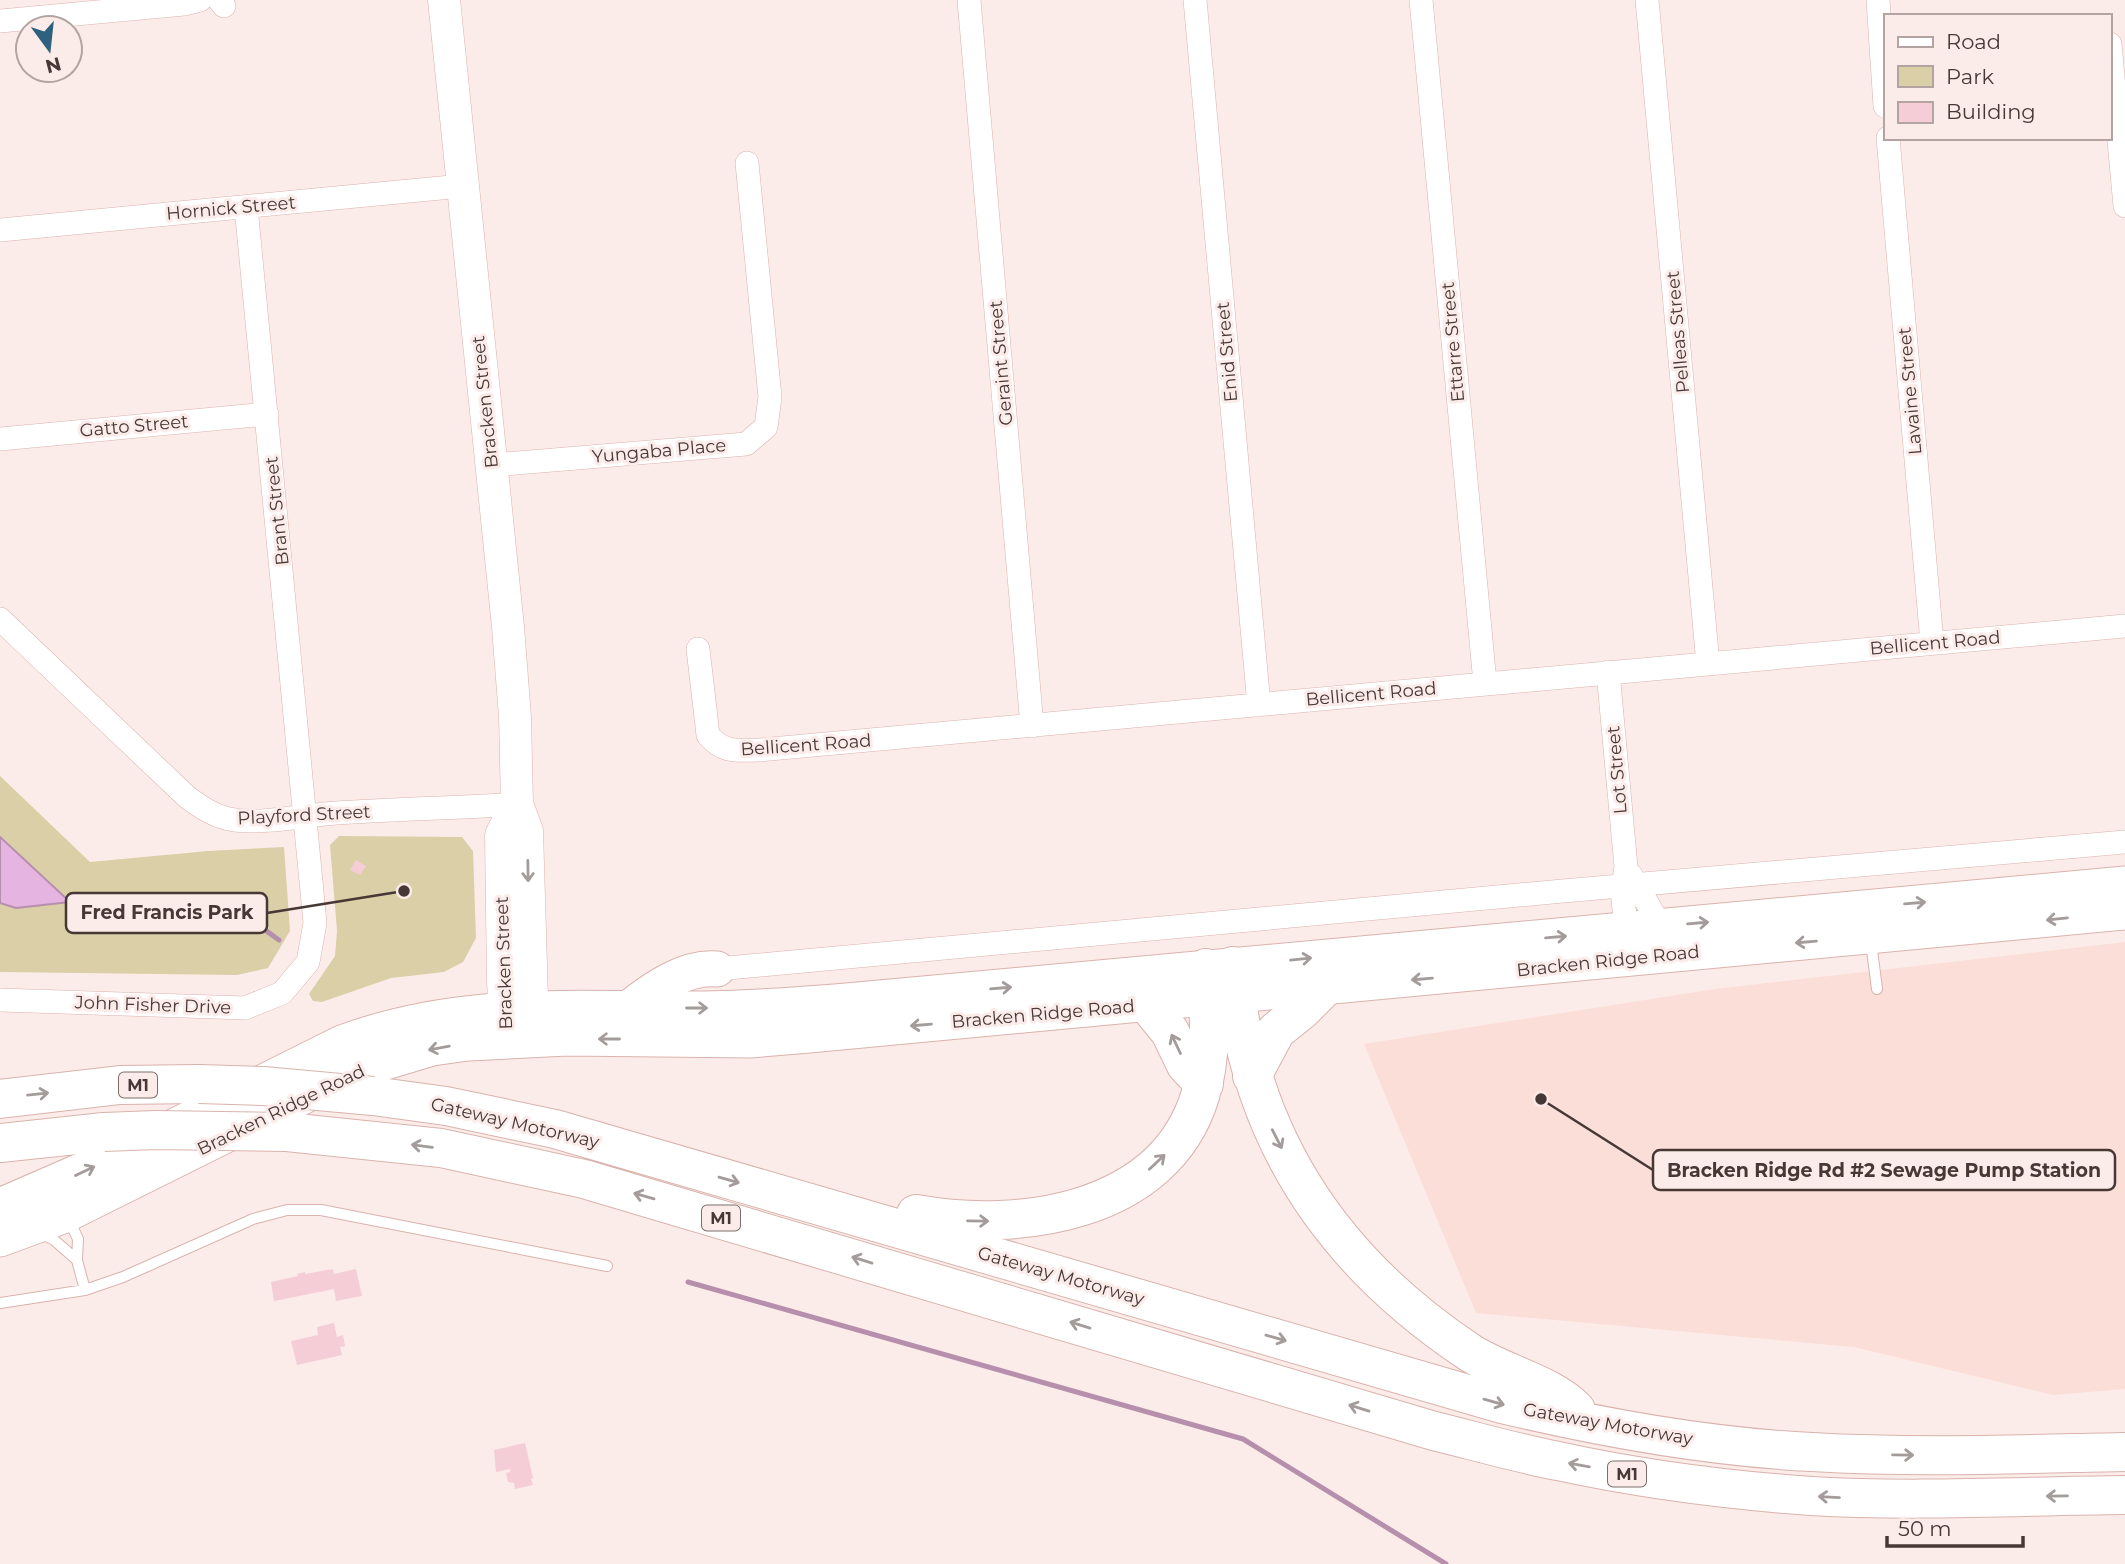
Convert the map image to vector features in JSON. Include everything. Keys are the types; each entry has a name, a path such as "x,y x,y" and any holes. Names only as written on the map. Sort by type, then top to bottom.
{"highway":[{"path":"1220,983 1270,1125 1296,1176 1354,1255 1389,1291 1428,1323 1472,1354 1564,1397 1588,1423"},
{"path":"863,1219 895,1210 943,1219 1018,1221 1101,1201 1137,1180 1159,1162 1180,1138 1192,1118 1204,1084 1210,1030 1220,983"},
{"path":"1252,1076 1276,1031 1323,989"},
{"path":"1147,1004 1170,1032 1186,1065 1204,1084"},
{"name":"Gateway Motorway","path":"0,1098 120,1086 199,1084 263,1086 446,1106 555,1129 1502,1404 1588,1423 1735,1445 1811,1452 1908,1455 2125,1452"},
{"name":"M1","path":"0,1143 104,1132 170,1130 287,1132 441,1148 584,1178 1434,1431 1558,1461 1654,1479 1810,1496 1879,1499 2125,1495"}],"main road":[{"name":"Bracken Ridge Road","path":"1858,922 2125,884"},
{"name":"Bracken Ridge Road","path":"30,1214 352,1072 432,1048 468,1043 519,1025 629,1008 771,1007 1220,983 1649,938 1858,922 2125,912"},
{"name":"Bracken Ridge Road","path":"30,1214 115,1156 342,1043 411,1021 473,1012 519,1025 750,1040 1147,1004 1220,983 1323,989 1649,938"},
{"path":"629,1008 649,992 691,971 717,969"}],"street":[{"path":"0,21 184,4 200,0"},
{"name":"Bracken Street","path":"444,0 515,717 517,804 501,835 519,1025"},
{"name":"Geraint Street","path":"969,0 1032,726"},
{"name":"Enid Street","path":"1195,0 1259,705"},
{"name":"Ettarre Street","path":"1421,0 1485,683"},
{"name":"Pelleas Street","path":"1647,0 1708,664"},
{"path":"1878,0 1884,65"},
{"path":"2115,44 2125,206"},
{"name":"Lavaine Street","path":"1888,140 1933,643"},
{"name":"Yungaba Place","path":"492,466 746,444 766,427 770,397 747,163"},
{"name":"Hornick Street","path":"0,230 462,186"},
{"name":"Brant Street","path":"246,206 306,815"},
{"name":"Gatto Street","path":"0,439 267,414"},
{"name":"Playford Street","path":"0,619 187,797 220,817 235,820 517,804"},
{"name":"Bellicent Road","path":"698,649 708,735 717,745 731,750 760,750 2125,626"},
{"name":"Lot Street","path":"1608,673 1629,879 1625,913 1649,938"},
{"name":"John Fisher Drive","path":"0,1000 245,1008 282,993 307,962 315,923 306,815"},
{"path":"717,969 1629,879 2125,842"}],"lane":[{"path":"1858,922 1877,989"},
{"path":"0,1303 85,1290 123,1277 253,1219 272,1212 304,1209 350,1215 607,1266"},
{"path":"30,1214 72,1223 78,1239 77,1260 85,1290"},
{"path":"30,1214 65,1252 77,1260"}],"shaded area":[{"path":"0,837 70,902 16,908 0,903"},
{"path":"2125,942 2125,1389 2053,1395 1854,1347 1476,1313 1364,1044 1715,989"}],"green space":[{"path":"0,776 90,862 284,847 290,931 268,968 237,975 0,972"},
{"path":"339,836 462,837 473,851 476,938 463,962 444,972 391,978 322,1002 313,1001 309,994 335,956 337,931 330,845"}],"building":[{"path":"356,860 366,866 360,875 350,870"},
{"path":"333,1269 334,1274 356,1269 362,1296 336,1301 334,1289 274,1301 271,1282 305,1272"},
{"path":"334,1323 337,1337 343,1335 345,1346 340,1347 342,1355 297,1365 291,1341 318,1335 317,1327"},
{"path":"525,1443 533,1485 515,1489 514,1483 508,1482 506,1473 510,1472 510,1469 496,1472 494,1450"}],"waterway":[{"path":"70,902 116,916 251,920 279,940"},
{"path":"688,1282 1243,1439 1446,1564"}],"place":[{"name":"Fred Francis Park","path":"404,891"},
{"name":"Bracken Ridge Rd #2 Sewage Pump Station","path":"1541,1099"}]}
